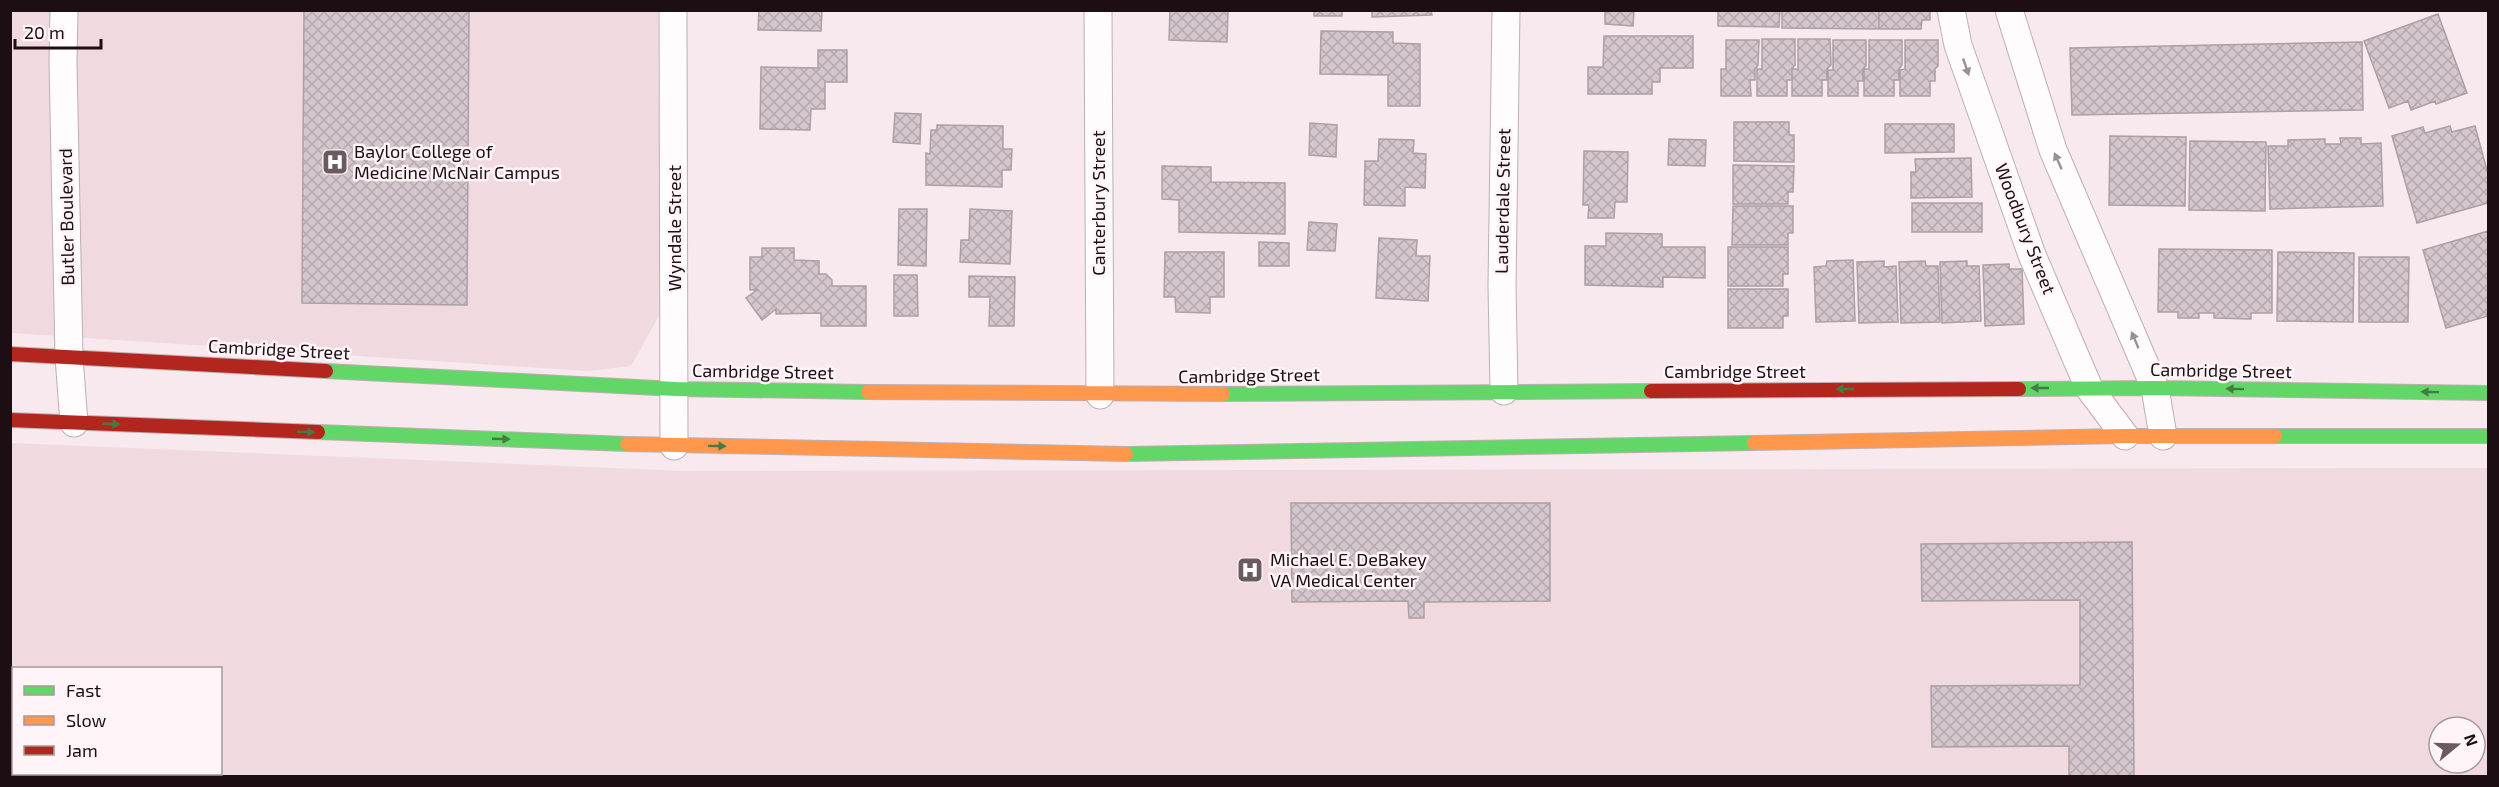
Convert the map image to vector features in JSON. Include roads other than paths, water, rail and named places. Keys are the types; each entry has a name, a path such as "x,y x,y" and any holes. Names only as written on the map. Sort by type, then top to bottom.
{"street":[{"name":"Butler Boulevard","path":"64,10 69,357 74,423"},
{"name":"Wyndale Street","path":"674,10 676,389 674,446"},
{"name":"Canterbury Street","path":"1098,10 1100,395"},
{"name":"Lauderdale Street","path":"1504,391 1502,286 1506,10"},
{"name":"Woodbury Street","path":"1951,10 1958,45 2032,255 2089,388 2126,436"},
{"path":"2009,10 2053,150 2155,388 2163,436"},
{"name":"Cambridge Street","path":"10,354 676,389 1100,395 2089,388 2488,393"},
{"path":"10,420 674,446 1111,454 2126,436 2488,436"}],"place":[{"name":"Baylor College of Medicine McNair Campus","path":"335,162"},
{"name":"Michael E. DeBakey VA Medical Center","path":"1250,570"}]}
